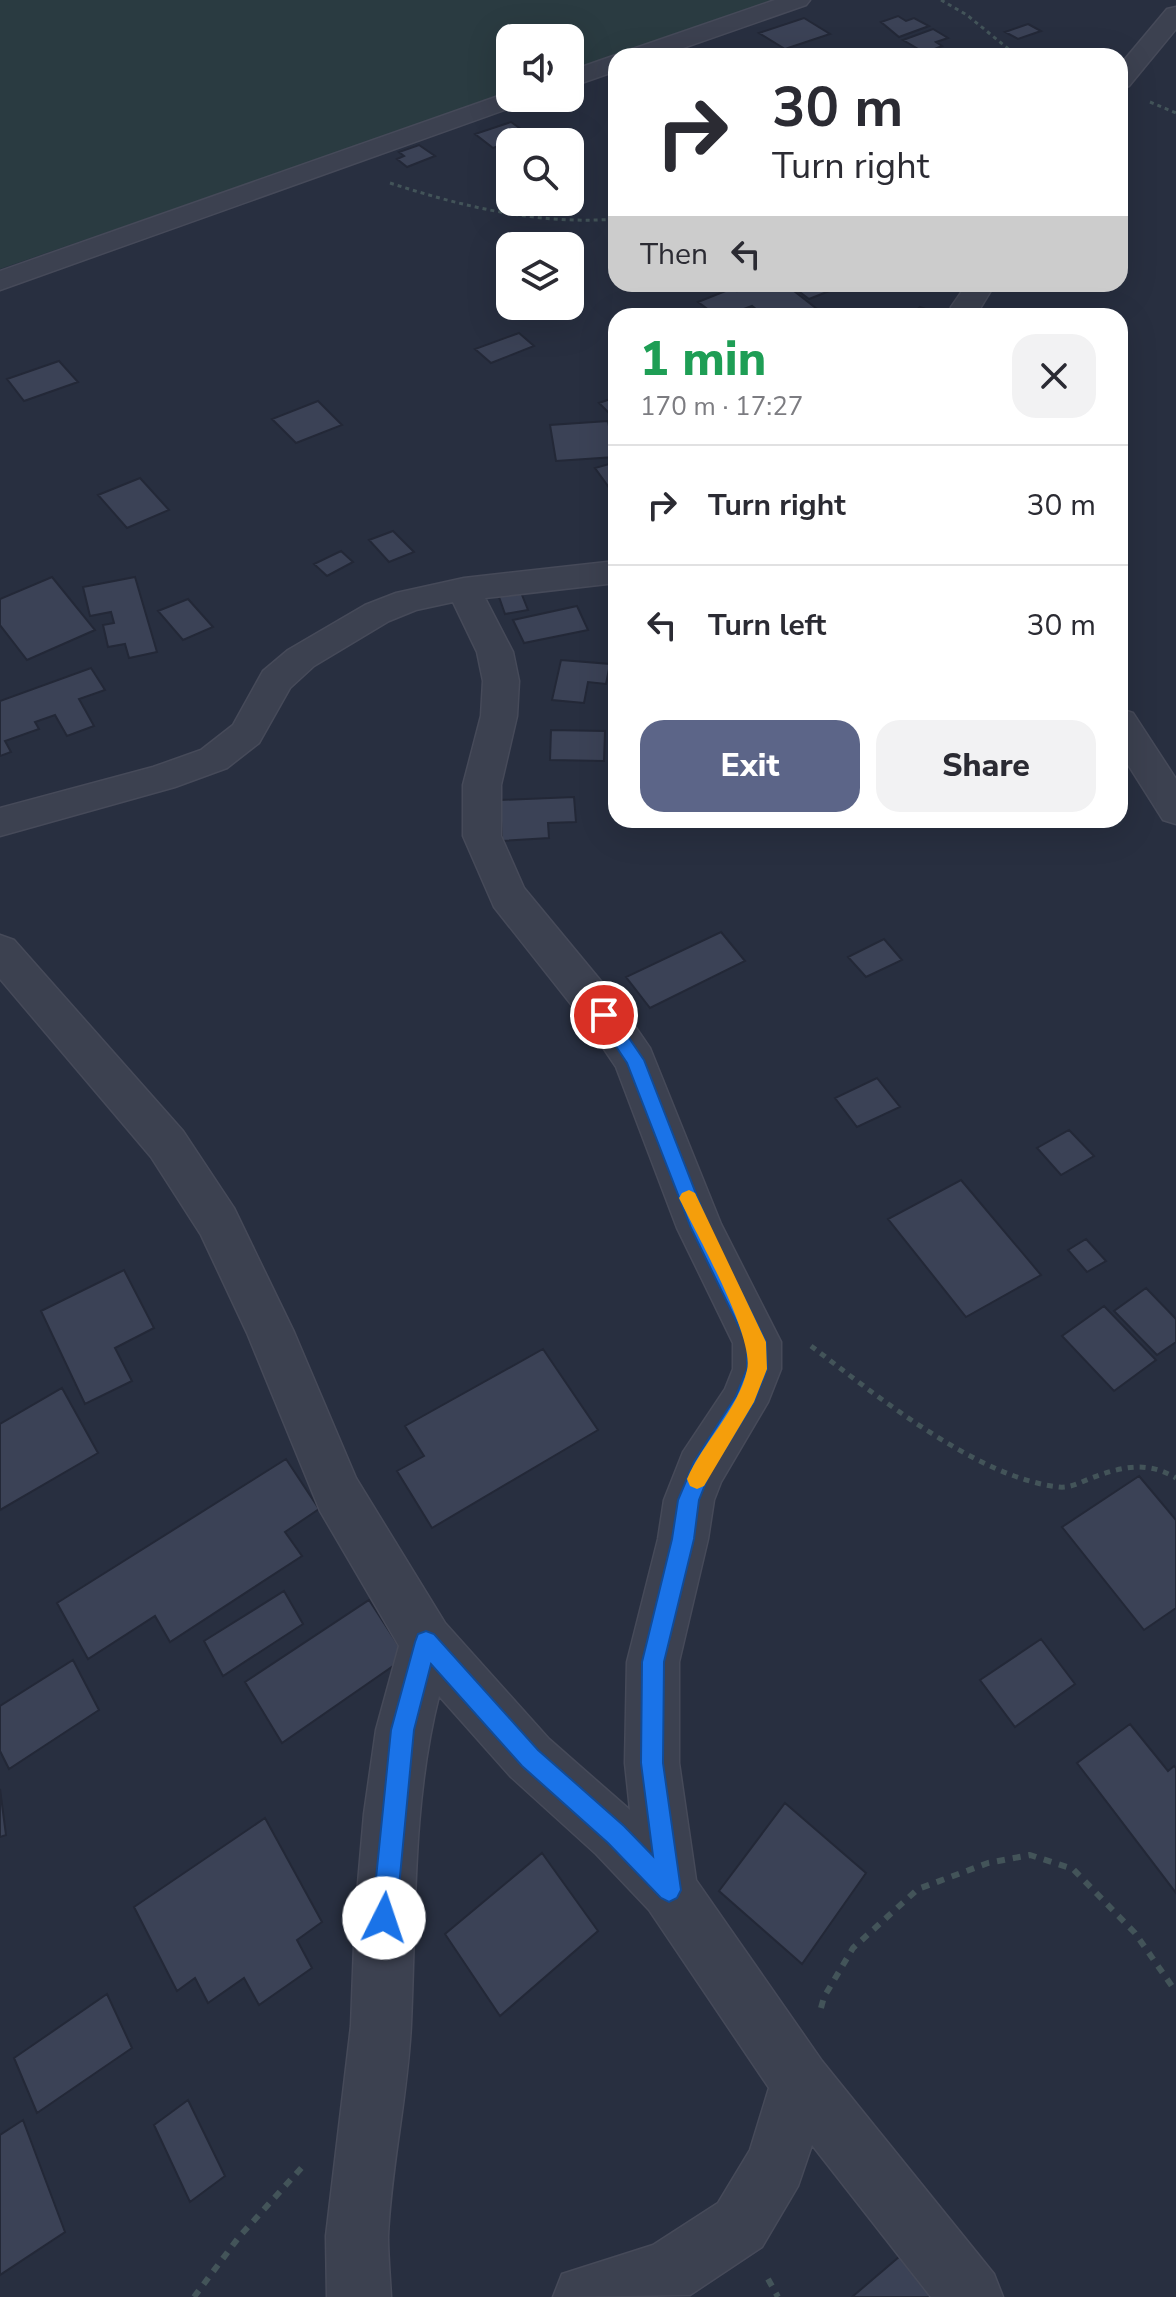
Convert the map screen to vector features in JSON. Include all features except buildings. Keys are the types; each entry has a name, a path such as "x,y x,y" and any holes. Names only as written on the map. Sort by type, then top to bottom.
{"street":[{"path":"659,48 798,0"},
{"path":"1128,71 1176,14"},
{"path":"584,74 608,66"},
{"path":"0,281 496,105"},
{"path":"0,822 162,778 214,759 246,734 276,680 301,658 377,613 408,601 464,589 608,573"},
{"path":"464,589 495,652 501,681 499,716 482,785 482,836 508,896 604,1015 635,1060 700,1228 757,1342 757,1369 744,1402 701,1469 689,1500 683,1539 653,1662 652,1763 669,1890"},
{"path":"1128,735 1176,810"},
{"path":"0,951 167,1144 218,1222 270,1332 338,1494 426,1642 530,1758 616,1834 669,1890 801,2082 971,2297"},
{"path":"359,2297 357,2236 381,2026 384,1918 394,1800 403,1730 426,1642"},
{"path":"585,2297 668,2273 740,2225 776,2164 801,2082"}],"path":[{"path":"941,0 967,15 1007,48"},
{"path":"329,162 417,192 469,205 529,216 608,220"},
{"path":"799,1337 918,1422 981,1460 1027,1482 1064,1488 1121,1467 1141,1464 1165,1470 1176,1478"},
{"path":"801,2082 824,1997 853,1948 918,1889 988,1863 1030,1855 1073,1869 1135,1933 1176,1992"},
{"path":"194,2297 206,2277 274,2198 328,2140 371,2102"}],"shaded area":[{"path":"0,0 782,0 643,48 608,48 608,60 584,68 584,24 496,24 496,98 0,269"}],"slow traffic":[{"path":"689,1198 700,1228 757,1342 757,1369 744,1402 719,1438 697,1479"}],"route":[{"path":"384,1918 392,1814 403,1730 426,1642 530,1758 616,1834 669,1890 652,1763 653,1662 683,1539 689,1500 701,1469 744,1402 757,1369 757,1342 700,1228 635,1060 604,1015"}]}
